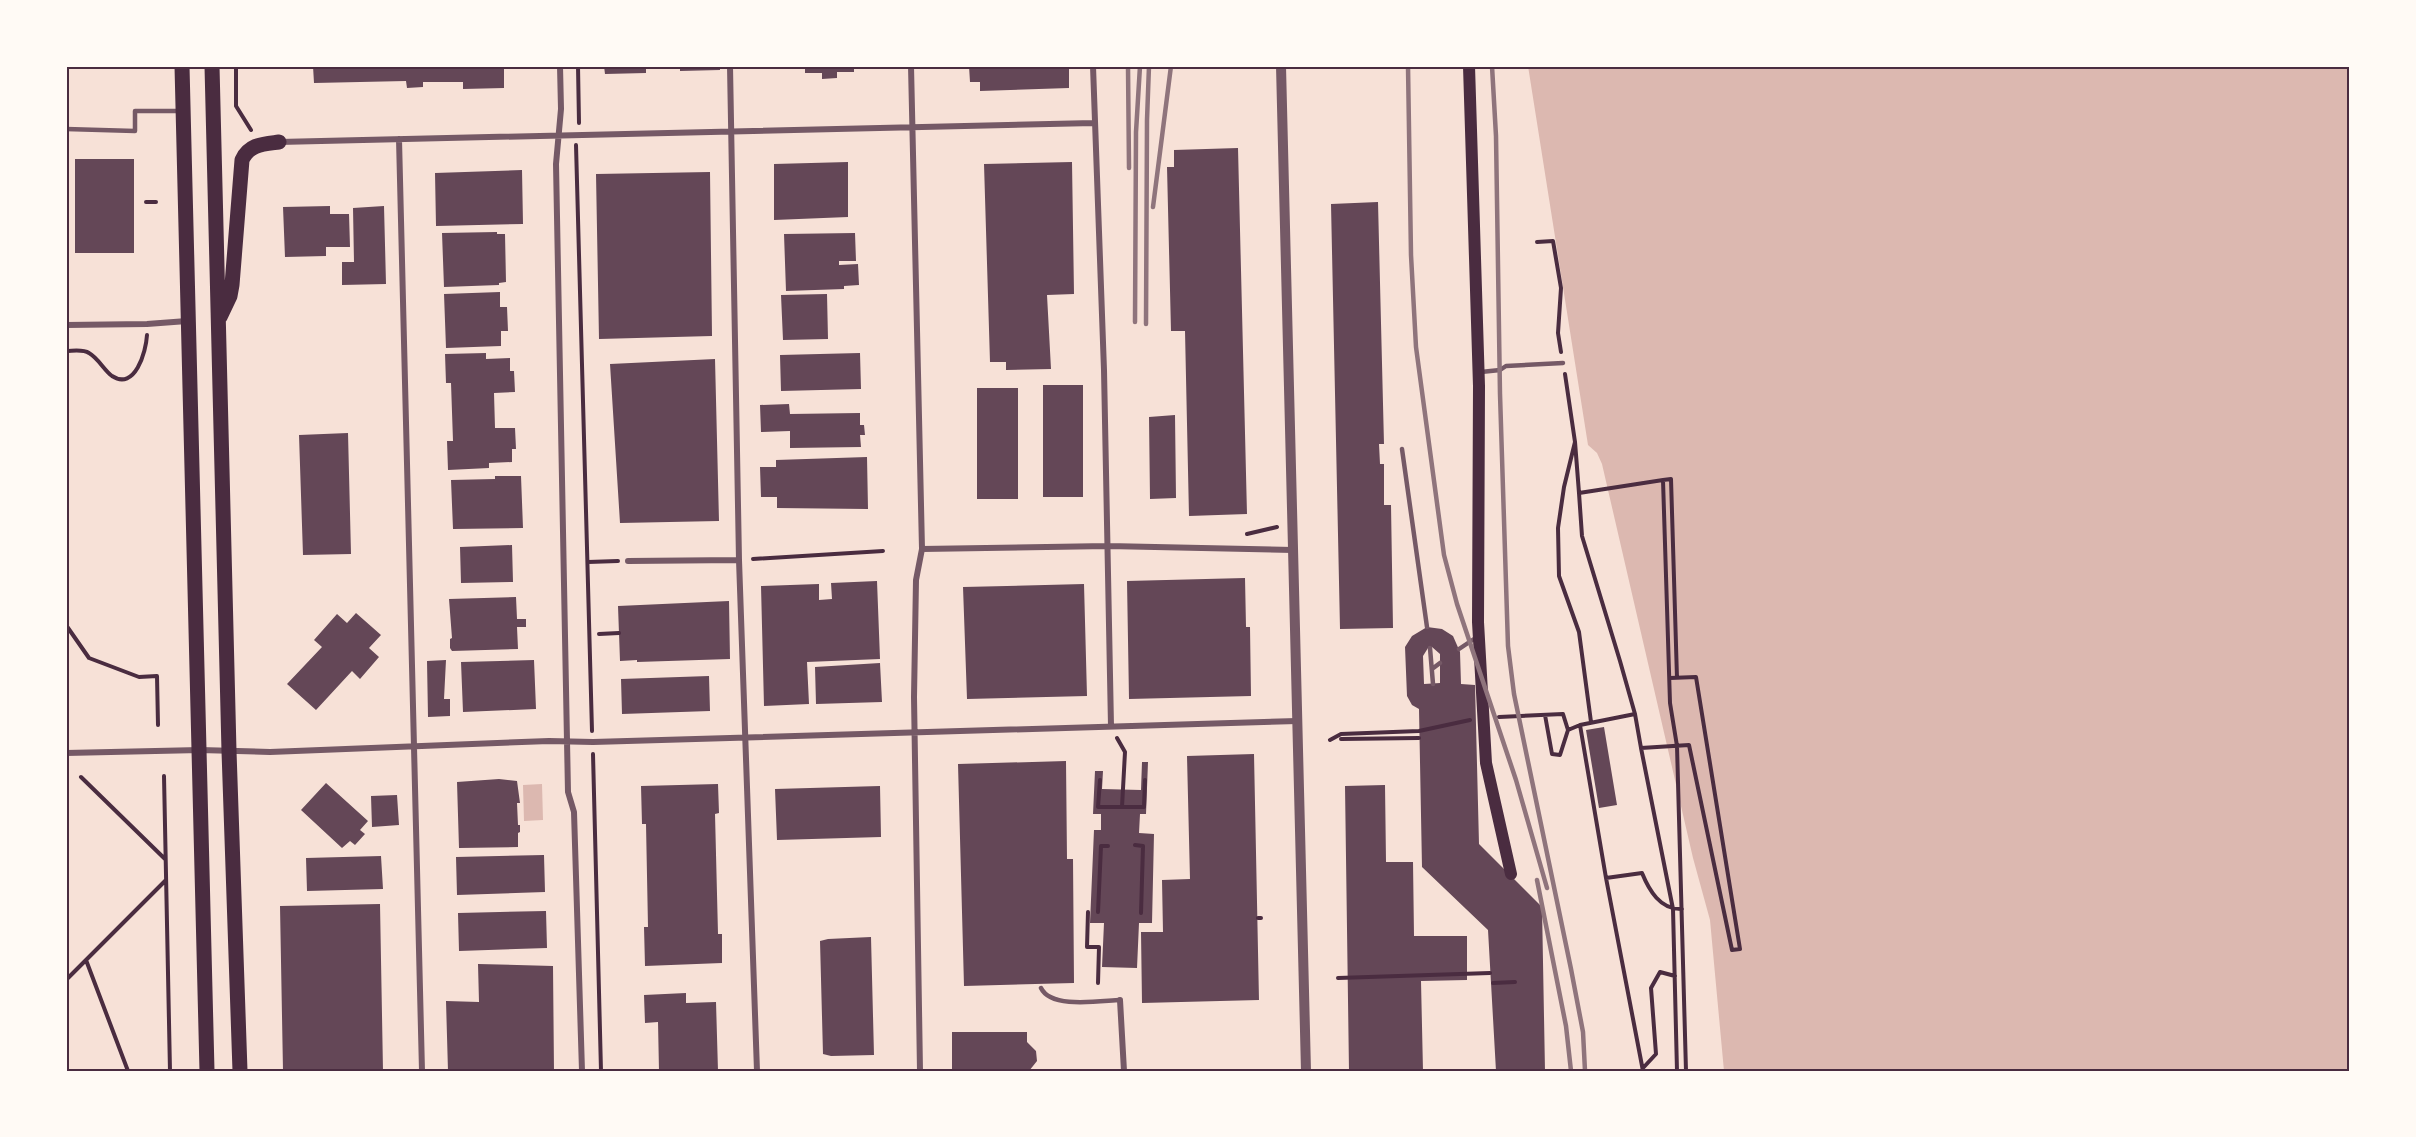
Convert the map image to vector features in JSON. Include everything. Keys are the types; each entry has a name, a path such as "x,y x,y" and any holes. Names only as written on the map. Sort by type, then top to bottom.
{"main road":[{"path":"182,66 207,1071"},
{"path":"213,66 229,751 240,1071"},
{"path":"1469,66 1478,372 1479,636 1485,763 1511,874"},
{"path":"219,320 230,296 232,285 242,160 246,152 256,146 279,142"}],"street":[{"path":"560,66 561,109 556,176 568,792 574,812 582,1071"},
{"path":"730,66 739,560 757,1071"},
{"path":"911,66 922,549 916,580 914,732 920,1071"},
{"path":"1093,66 1104,370 1111,726"},
{"path":"1281,66 1306,1071"},
{"path":"279,142 1094,123"},
{"path":"399,139 422,1071"},
{"path":"66,325 188,321"},
{"path":"922,549 1108,546 1293,550"},
{"path":"628,561 739,560"},
{"path":"66,753 200,750 276,752 567,741 1297,721"},
{"path":"1120,1000 1124,1071"}],"lane":[{"path":"66,129 135,131 135,111 183,111"},
{"path":"1478,372 1500,370 1506,366 1563,363"},
{"path":"1402,448 1427,627"},
{"path":"1460,650 1479,636"},
{"path":"1430,648 1434,684"},
{"path":"1432,669 1440,663"},
{"path":"1041,988 1050,999 1064,1002 1120,1000"}],"path":[{"path":"236,66 236,106 253,135"},
{"path":"578,66 579,125"},
{"path":"576,146 592,730"},
{"path":"146,202 156,202"},
{"path":"66,351 82,350 90,353 112,376 126,380 133,375 141,361 147,336"},
{"path":"1575,442 1564,487 1558,528 1559,576 1579,632 1590,722"},
{"path":"1677,678 1671,479 1578,493 1582,536 1635,714 1673,909 1677,1071"},
{"path":"1663,480 1670,703 1677,746 1686,1071"},
{"path":"1224,548 1239,535 1272,529 1292,522"},
{"path":"753,559 883,551"},
{"path":"588,562 628,561"},
{"path":"66,625 89,658 138,677 157,676 158,725"},
{"path":"599,634 619,633"},
{"path":"1641,748 1689,745 1732,950 1740,949 1696,677 1670,678"},
{"path":"1545,715 1552,754 1560,755 1568,730 1563,714"},
{"path":"1568,730 1590,722 1635,714"},
{"path":"1580,725 1642,1070"},
{"path":"1111,726 1125,752 1122,807"},
{"path":"1330,740 1341,737 1419,731"},
{"path":"1341,737 1419,738"},
{"path":"593,754 602,1071"},
{"path":"164,776 170,1071"},
{"path":"81,777 166,859"},
{"path":"1100,780 1098,807 1144,807 1145,780"},
{"path":"1135,845 1143,846 1141,913"},
{"path":"1098,912 1101,846 1108,846"},
{"path":"1606,878 1642,873 1651,894 1673,909 1682,909"},
{"path":"66,980 166,879"},
{"path":"1088,912 1087,947 1099,947 1098,983"},
{"path":"86,960 128,1071"},
{"path":"1642,1070 1656,1054 1651,988 1660,972 1675,976"},
{"path":"1338,978 1490,973"},
{"path":"1493,983 1515,982"}],"shaded area":[{"path":"1528,66 2350,66 2350,1071 1724,1071 1710,920 1693,858 1602,464 1597,453 1588,445"},
{"path":"542,784 543,820 524,821 523,785"}],"building":[{"path":"313,66 504,66 504,88 463,89 463,82 423,82 423,87 407,88 406,81 314,83"},
{"path":"604,66 646,66 646,73 605,74"},
{"path":"680,66 720,66 720,70 680,71"},
{"path":"805,66 854,66 854,72 837,72 837,78 822,79 822,73 805,73"},
{"path":"969,66 1069,66 1069,88 980,91 980,82 970,82"},
{"path":"1238,148 1247,514 1189,516 1185,331 1171,331 1167,167 1174,167 1174,150"},
{"path":"75,159 134,159 134,253 75,253"},
{"path":"848,162 848,217 774,220 774,164"},
{"path":"1072,162 1074,294 1047,295 1051,369 1006,370 1006,362 990,362 984,164"},
{"path":"522,170 523,224 436,226 435,173"},
{"path":"710,172 712,336 599,339 596,174"},
{"path":"1378,202 1384,444 1379,444 1380,464 1384,464 1384,505 1391,505 1393,628 1340,629 1331,204"},
{"path":"330,206 330,214 349,214 350,247 326,247 326,256 285,257 283,207"},
{"path":"384,206 386,284 342,285 342,262 354,262 353,208"},
{"path":"497,232 497,234 505,234 506,282 499,283 499,285 444,287 442,233"},
{"path":"855,233 856,261 839,261 839,265 858,264 859,285 844,286 844,289 786,291 784,234"},
{"path":"500,292 500,307 507,307 508,331 501,331 501,346 446,348 444,294"},
{"path":"827,294 828,339 783,340 781,295"},
{"path":"486,353 486,359 510,358 510,371 514,371 515,392 494,393 495,428 515,428 516,449 512,449 512,462 489,463 489,468 448,470 447,441 453,441 451,383 446,383 445,354"},
{"path":"860,353 861,389 781,391 780,355"},
{"path":"715,359 719,521 620,523 610,364"},
{"path":"1043,385 1083,385 1083,497 1043,497"},
{"path":"977,388 1018,388 1018,499 977,499"},
{"path":"789,404 790,414 860,413 860,425 864,425 865,435 860,435 861,447 790,448 790,431 761,432 760,405"},
{"path":"1175,415 1176,498 1150,499 1149,417"},
{"path":"348,433 351,554 303,555 299,435"},
{"path":"867,457 868,509 777,508 777,497 761,497 760,467 776,467 776,460"},
{"path":"495,476 521,476 523,528 453,529 451,480 495,479"},
{"path":"512,545 513,582 461,583 460,547"},
{"path":"1245,578 1246,627 1250,627 1251,696 1129,699 1127,581"},
{"path":"877,581 880,659 807,662 809,704 764,706 761,586 819,584 819,600 832,599 831,583"},
{"path":"1084,584 1087,696 967,699 963,587"},
{"path":"516,597 517,619 526,619 526,627 517,627 518,649 452,651 450,648 452,638 449,599"},
{"path":"729,601 730,659 620,661 618,606"},
{"path":"356,613 381,635 369,648 379,657 360,679 352,671 316,710 287,684 322,647 314,640 337,614 347,623"},
{"path":"1427,627 1442,629 1453,636 1460,652 1461,684 1475,685 1479,844 1542,907 1545,1071 1496,1071 1488,930 1422,867 1419,709 1412,705 1407,696 1405,647 1412,636","holes":["1432,647 1440,654 1440,683 1424,684 1423,656 1428,648"]},
{"path":"446,660 444,699 450,699 450,716 428,717 427,661"},
{"path":"534,660 536,709 463,712 461,662"},
{"path":"880,663 882,702 816,704 815,667"},
{"path":"709,676 710,711 622,714 621,679"},
{"path":"1604,727 1617,805 1599,808 1586,730"},
{"path":"1254,754 1259,1000 1142,1003 1141,932 1163,932 1162,880 1190,879 1187,756"},
{"path":"1066,761 1067,859 1073,859 1074,983 964,986 958,764"},
{"path":"1142,762 1148,762 1146,814 1140,814 1139,833 1154,834 1152,923 1139,923 1137,968 1102,967 1104,923 1090,923 1094,830 1101,830 1101,814 1093,814 1095,771 1103,771 1102,789 1141,790"},
{"path":"499,779 517,781 520,803 517,803 518,825 520,825 518,847 459,848 457,782"},
{"path":"326,783 368,821 360,830 365,834 355,845 350,841 342,848 301,810"},
{"path":"718,784 719,813 715,814 718,934 722,934 722,963 645,966 644,927 648,927 646,824 642,824 641,786"},
{"path":"1385,785 1386,862 1413,862 1414,936 1467,936 1467,980 1421,981 1423,1071 1349,1071 1345,786"},
{"path":"880,786 881,837 777,840 775,789"},
{"path":"397,795 399,825 372,827 371,796"},
{"path":"544,855 545,892 457,895 456,857"},
{"path":"381,856 383,889 307,891 306,858"},
{"path":"380,904 383,1071 283,1071 280,906"},
{"path":"546,911 547,948 459,951 458,913"},
{"path":"871,937 874,1055 831,1056 823,1054 820,941"},
{"path":"478,964 553,966 554,1071 448,1071 446,1001 479,1002"},
{"path":"686,993 686,1003 716,1002 718,1071 659,1071 658,1022 645,1023 644,995"},
{"path":"952,1032 1027,1032 1027,1042 1036,1051 1037,1061 1029,1071 952,1071"}],"railway":[{"path":"1128,66 1129,168"},
{"path":"1135,322 1136,132 1140,66"},
{"path":"1146,324 1149,66"},
{"path":"1153,207 1171,66"},
{"path":"1408,66 1411,255 1416,347 1444,555 1457,604 1516,780 1547,888"},
{"path":"1492,66 1496,136 1500,394 1508,646 1514,694 1583,1032 1585,1071"},
{"path":"1537,880 1566,1026 1571,1071"}]}
